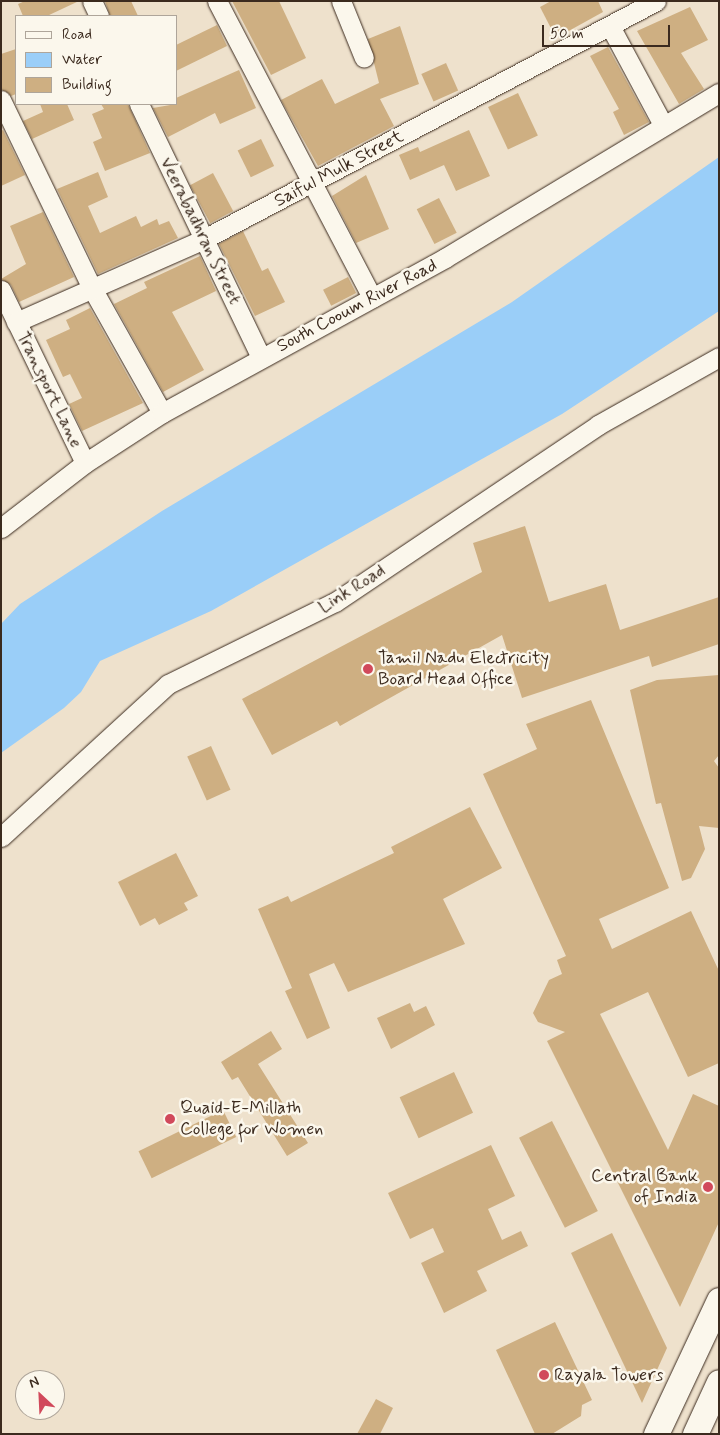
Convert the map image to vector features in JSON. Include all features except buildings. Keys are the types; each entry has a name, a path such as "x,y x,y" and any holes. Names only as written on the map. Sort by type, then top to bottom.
{"main road":[{"path":"656,1434 719,1300"},
{"path":"695,1434 719,1382"}],"street":[{"path":"92,1 99,15"},
{"path":"217,1 372,298"},
{"path":"341,1 364,58"},
{"name":"Saiful Mulk Street","path":"16,322 93,290 202,240 312,184 656,1"},
{"path":"610,26 663,125"},
{"name":"South Cooum River Road","path":"1,528 85,464 162,413 446,258 663,125 719,93"},
{"path":"1,100 93,290 162,413"},
{"name":"Veerabadhran Street","path":"139,105 202,240 261,358"},
{"name":"Transport Lane","path":"1,290 85,464"},
{"name":"Link Road","path":"1,837 168,684 335,602 598,425 719,357"}],"water":[{"path":"719,157 719,311 562,414 211,611 100,661 81,692 64,708 1,753 1,624 20,604 162,511 512,302"}],"place":[{"name":"Tamil Nadu Electricity Board Head Office","path":"368,669"},
{"name":"Quaid-E-Millath College for Women","path":"170,1119"},
{"name":"Central Bank of India","path":"708,1187"},
{"name":"Rayala Towers","path":"544,1375"}]}
